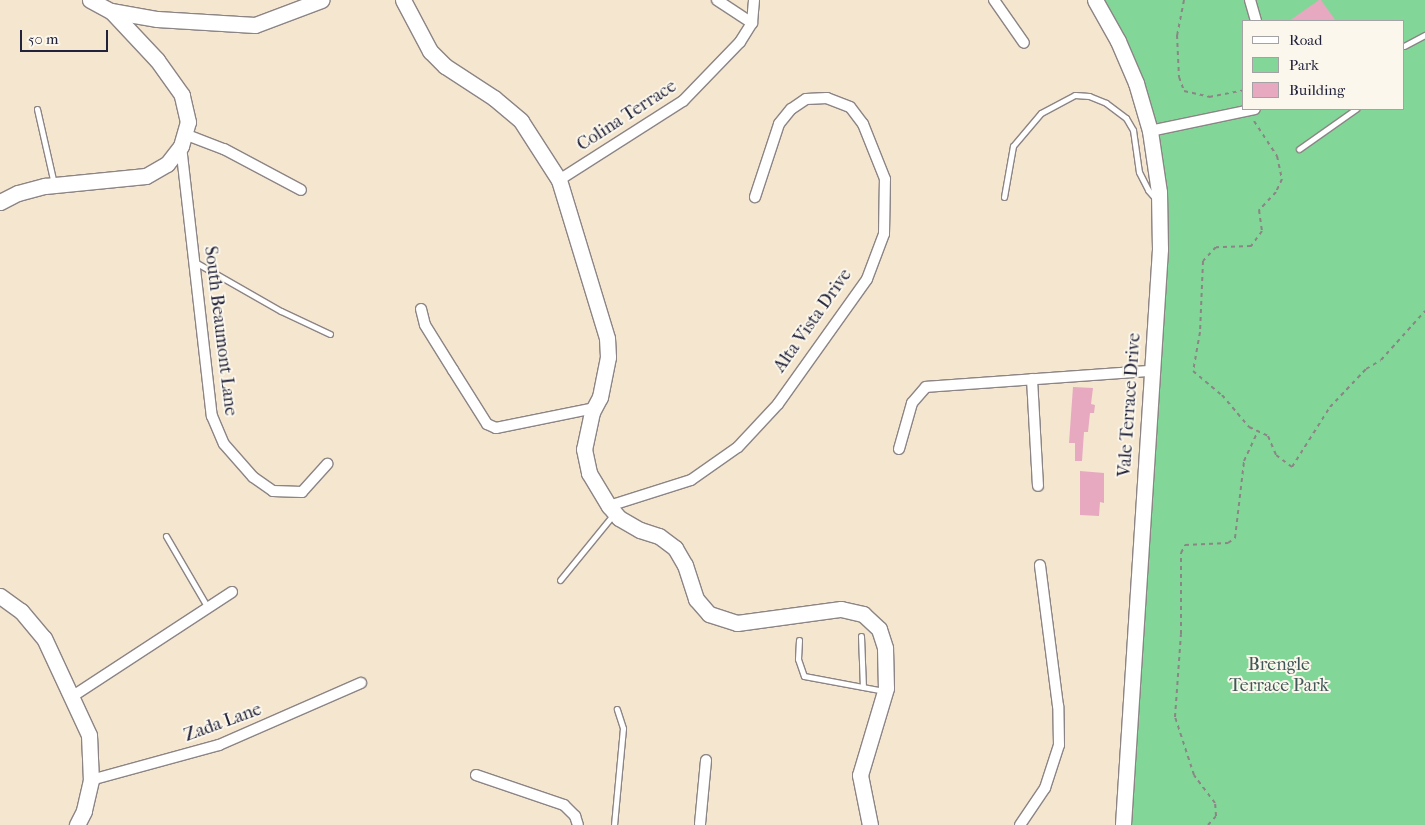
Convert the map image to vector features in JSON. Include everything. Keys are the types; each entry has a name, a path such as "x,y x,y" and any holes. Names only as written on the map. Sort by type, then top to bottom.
{"street":[{"path":"90,0 111,11 198,24 255,26 321,0"},
{"path":"403,0 430,51 445,66 494,98 521,121 559,180 607,338 608,356 600,398 594,408 584,448 589,473 612,510 675,548 686,565 696,599 709,614 726,622 737,624 841,609 863,614 874,622 883,637 885,691 860,775 870,825"},
{"path":"717,0 752,23"},
{"name":"Colina Terrace","path":"559,180 683,101 740,42 752,23 754,0"},
{"path":"994,0 1024,43"},
{"name":"Vale Terrace Drive","path":"1095,0 1118,42 1136,83 1150,131 1159,202 1160,249 1150,371 1123,825"},
{"path":"1250,0 1256,20"},
{"path":"0,202 18,193 54,185 146,176 167,164 184,140 187,112 174,81 111,11"},
{"name":"Alta Vista Drive","path":"612,510 691,480 738,446 778,404 867,279 884,234 885,179 863,124 850,107 827,98 806,99 790,109 779,124 755,198"},
{"path":"1150,131 1249,110"},
{"path":"184,140 224,149 302,190"},
{"name":"South Beaumont Lane","path":"184,140 194,261 212,416 224,444 253,477 273,491 302,492 328,464"},
{"path":"421,309 426,325 487,424 496,428 594,408"},
{"path":"899,450 912,403 926,387 1150,371"},
{"path":"1032,379 1038,486"},
{"path":"1020,825 1045,788 1058,745 1058,706 1040,565"},
{"path":"73,696 232,592"},
{"path":"0,596 21,611 44,638 73,696 89,735 91,780 84,811 77,825"},
{"name":"Zada Lane","path":"91,780 219,745 361,683"},
{"path":"689,825 702,825 706,760"},
{"path":"476,775 564,806 578,825"}],"lane":[{"path":"1405,45 1425,35"},
{"path":"1004,197 1012,146 1041,113 1075,95 1089,96 1106,103 1126,118 1133,130 1139,172 1148,190 1159,202"},
{"path":"37,110 54,185"},
{"path":"1299,149 1355,110"},
{"path":"194,261 281,311 330,334"},
{"path":"560,580 612,510"},
{"path":"166,536 208,608"},
{"path":"861,636 863,687"},
{"path":"799,640 798,659 804,676 885,691"},
{"path":"614,825 623,728 617,709"}],"path":[{"path":"1184,0 1176,35 1179,77 1184,91 1209,97 1242,90"},
{"path":"1254,110 1256,127 1277,156 1282,180 1276,192 1259,210 1262,231 1256,242 1243,249 1216,247 1203,262 1200,332 1193,371 1222,395 1257,432 1268,436 1276,455 1292,467 1330,407 1366,368 1381,360 1425,311"},
{"path":"1208,825 1216,816 1215,803 1194,775 1175,717 1182,634 1180,553 1185,545 1228,543 1235,538 1244,461 1257,432"}],"green space":[{"name":"Brengle Terrace Park","path":"1095,0 1425,0 1425,825 1123,825 1161,233 1150,131"}],"building":[{"path":"1321,0 1335,20 1290,20"},
{"path":"1073,387 1093,388 1091,404 1095,405 1094,413 1090,413 1088,432 1084,432 1082,461 1075,461 1075,443 1069,443"},
{"path":"1080,471 1104,473 1104,503 1100,502 1099,516 1080,515"}]}
